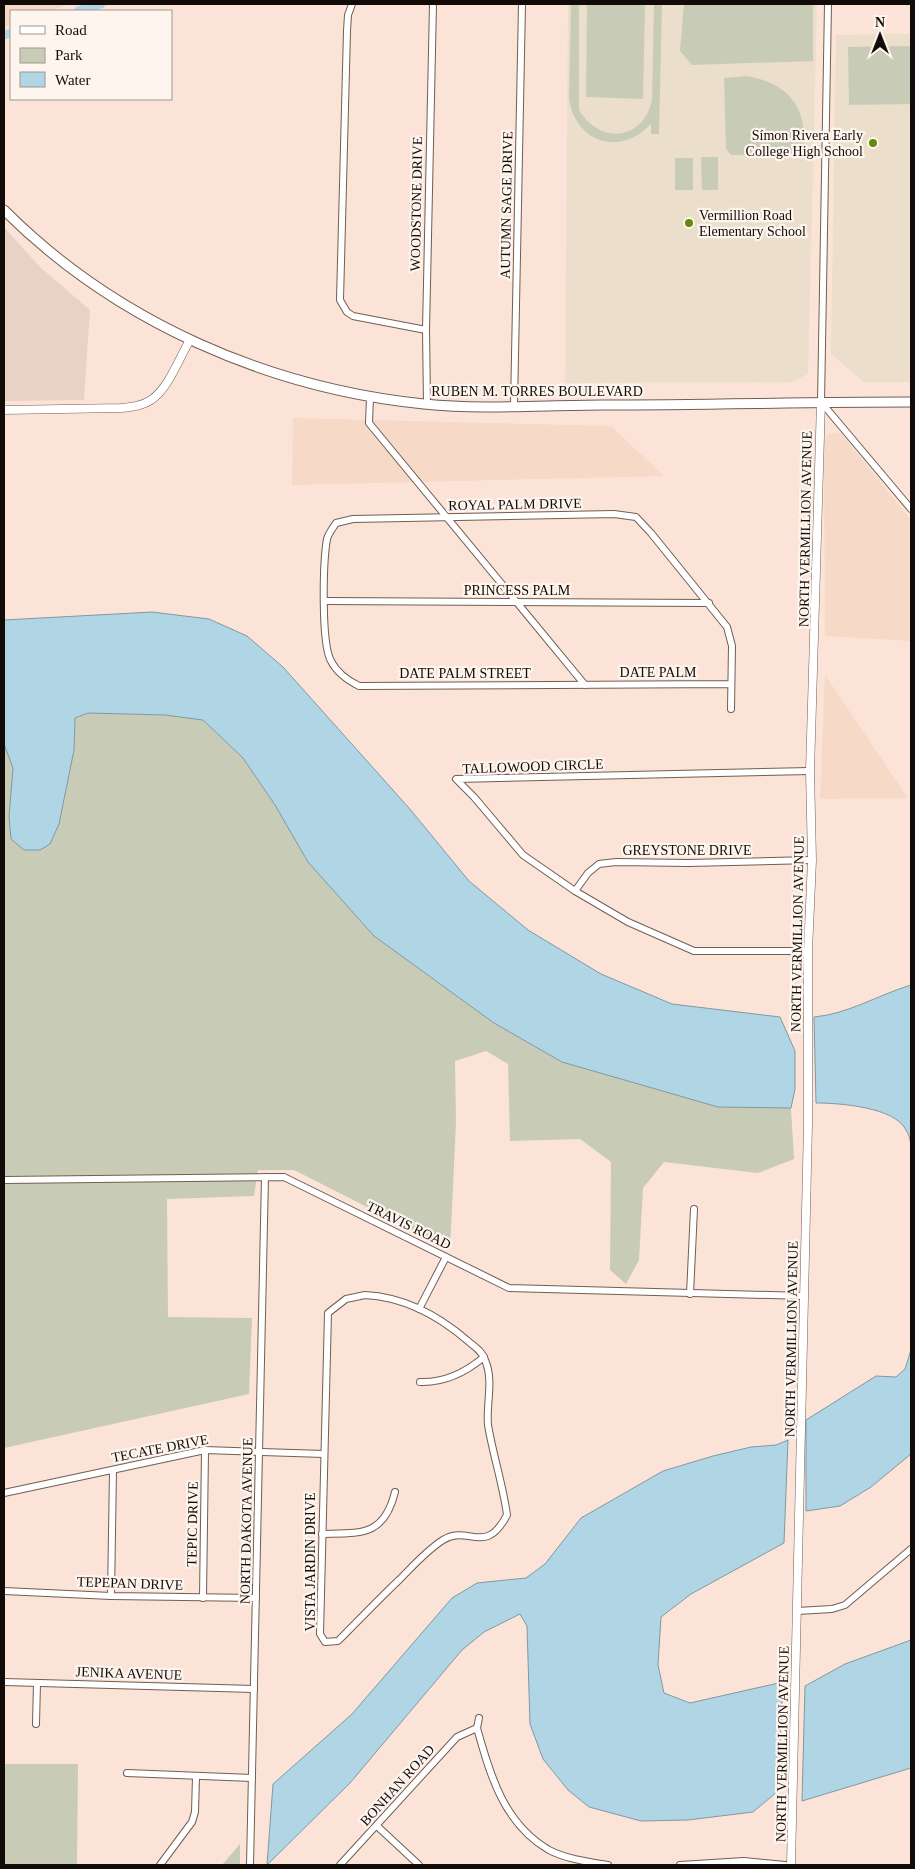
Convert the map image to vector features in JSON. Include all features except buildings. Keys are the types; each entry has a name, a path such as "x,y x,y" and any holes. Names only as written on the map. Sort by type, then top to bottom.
{"main road":[{"name":"RUBEN M. TORRES BOULEVARD","path":"4,210 25,231 113,299 190,340 270,372 336,390 370,397 427,404 514,406 911,402"}],"street":[{"path":"352,4 348,15 347,32 340,300 347,312 353,316 426,330"},
{"name":"WOODSTONE DRIVE","path":"427,404 426,330 433,4"},
{"name":"AUTUMN SAGE DRIVE","path":"514,406 522,4"},
{"name":"NORTH VERMILLION AVENUE","path":"791,1865 804,1296 808,951 812,860 810,771 821,402 828,4"},
{"path":"4,410 121,408 137,406 151,400 162,389 190,340"},
{"path":"370,397 369,423 585,685"},
{"path":"821,402 911,509"},
{"name":"ROYAL PALM DRIVE","path":"346,680 331,662 326,648 325,562 327,537 336,523 353,519 614,514 636,517 727,627 732,646 731,709"},
{"name":"PRINCESS PALM","path":"325,601 709,603"},
{"name":"DATE PALM STREET","path":"346,680 359,686 585,685"},
{"name":"DATE PALM","path":"585,685 731,684"},
{"name":"TALLOWOOD CIRCLE","path":"808,951 694,951 628,922 575,891 523,855 474,797 456,779 810,771"},
{"name":"GREYSTONE DRIVE","path":"575,891 588,873 599,864 616,862 812,860"},
{"name":"NORTH DAKOTA AVENUE","path":"250,1865 265,1177"},
{"name":"TRAVIS ROAD","path":"4,1180 284,1177 509,1288 518,1290 804,1296"},
{"path":"690,1294 694,1209"},
{"path":"419,1309 446,1257"},
{"name":"VISTA JARDIN DRIVE","path":"365,1295 384,1296 419,1309 451,1326 482,1352 484,1357 489,1378 488,1424 508,1515 500,1528 489,1537 463,1536 445,1539 427,1552 338,1641 325,1642 320,1634 328,1313 346,1299 365,1295"},
{"path":"420,1382 431,1383 448,1378 470,1369 484,1357"},
{"name":"TECATE DRIVE","path":"4,1493 205,1450 260,1450 324,1454"},
{"name":"TEPIC DRIVE","path":"203,1598 205,1450"},
{"path":"111,1596 113,1470"},
{"path":"322,1534 368,1532 379,1524 388,1511 395,1492"},
{"path":"797,1611 832,1610 845,1605 911,1550"},
{"name":"TEPEPAN DRIVE","path":"4,1591 111,1596 256,1598"},
{"name":"JENIKA AVENUE","path":"4,1682 254,1689"},
{"path":"36,1683 36,1724"},
{"path":"479,1718 477,1728 496,1792 528,1835 550,1851 608,1865"},
{"name":"BONHAN ROAD","path":"340,1865 457,1737 477,1728"},
{"path":"127,1773 252,1778"},
{"path":"160,1865 192,1822 195,1812 196,1777"},
{"path":"377,1826 419,1865"},
{"path":"680,1865 744,1861 785,1865"}],"shaded area":[{"path":"4,4 71,4 52,10 10,10 10,25 4,27"},
{"name":"Vermillion Road Elementary School","path":"568,4 817,4 808,374 791,382 565,383"},
{"name":"Símon Rivera Early College High School","path":"911,34 911,382 864,382 831,354 836,35"},
{"path":"4,227 40,267 90,310 84,400 4,401"},
{"path":"293,418 611,426 664,476 292,485"},
{"path":"840,432 911,520 911,641 825,636 824,442 828,434"},
{"path":"825,675 908,798 820,799"}],"green space":[{"path":"571,4 579,4 579,110 598,129 620,134 640,124 647,114 652,100 654,4 662,4 659,134 651,134 651,124 639,134 626,140 613,142 601,140 590,135 580,126 573,114 569,99"},
{"path":"587,4 645,4 643,99 586,97"},
{"path":"684,4 813,4 813,61 692,65 680,51"},
{"path":"911,46 911,104 849,105 848,47"},
{"path":"746,76 774,85 785,92 793,101 799,111 803,124 803,154 731,155 726,149 724,78"},
{"path":"701,157 718,157 718,190 702,190"},
{"path":"675,158 693,158 693,190 675,190"},
{"path":"88,713 165,715 203,720 243,758 275,805 374,936 494,1023 562,1062 718,1107 791,1108 794,1159 758,1173 664,1162 643,1188 639,1260 626,1284 610,1270 611,1162 580,1139 510,1141 508,1064 486,1051 455,1061 456,1122 450,1249 294,1170 258,1170 254,1196 167,1199 168,1317 252,1318 249,1394 4,1448 4,744 13,768 12,785 74,750 75,718"},
{"path":"4,1764 78,1764 77,1865 4,1865"},
{"path":"240,1844 240,1865 222,1865"}],"water":[{"path":"152,612 209,619 247,636 283,667 409,808 469,881 528,930 601,974 672,1004 780,1017 795,1051 795,1089 791,1108 718,1107 562,1062 494,1023 374,936 308,862 275,805 243,758 203,720 165,715 88,713 75,718 74,750 59,824 50,844 40,850 24,850 11,839 9,817 13,768 4,744 4,620"},
{"path":"911,985 911,1145 906,1130 900,1122 891,1116 879,1111 852,1105 816,1103 814,1017 839,1012"},
{"path":"911,1350 911,1454 871,1487 840,1506 806,1511 806,1420 876,1376 896,1377 905,1369"},
{"path":"788,1440 784,1543 691,1594 661,1617 658,1665 664,1693 690,1703 783,1682 777,1792 753,1812 688,1820 641,1821 589,1807 568,1790 543,1759 530,1724 527,1626 520,1614 484,1632 462,1650 350,1783 267,1865 273,1784 352,1714 452,1598 477,1583 526,1578 545,1564 581,1518 663,1471 713,1456 751,1447 776,1445"},
{"path":"911,1640 911,1768 802,1801 805,1686 845,1664"}],"waterway":[{"path":"81,10 101,4"},
{"path":"4,35 10,33"}],"place":[{"name":"Símon Rivera Early College High School","path":"873,143"},
{"name":"Vermillion Road Elementary School","path":"689,223"}]}
